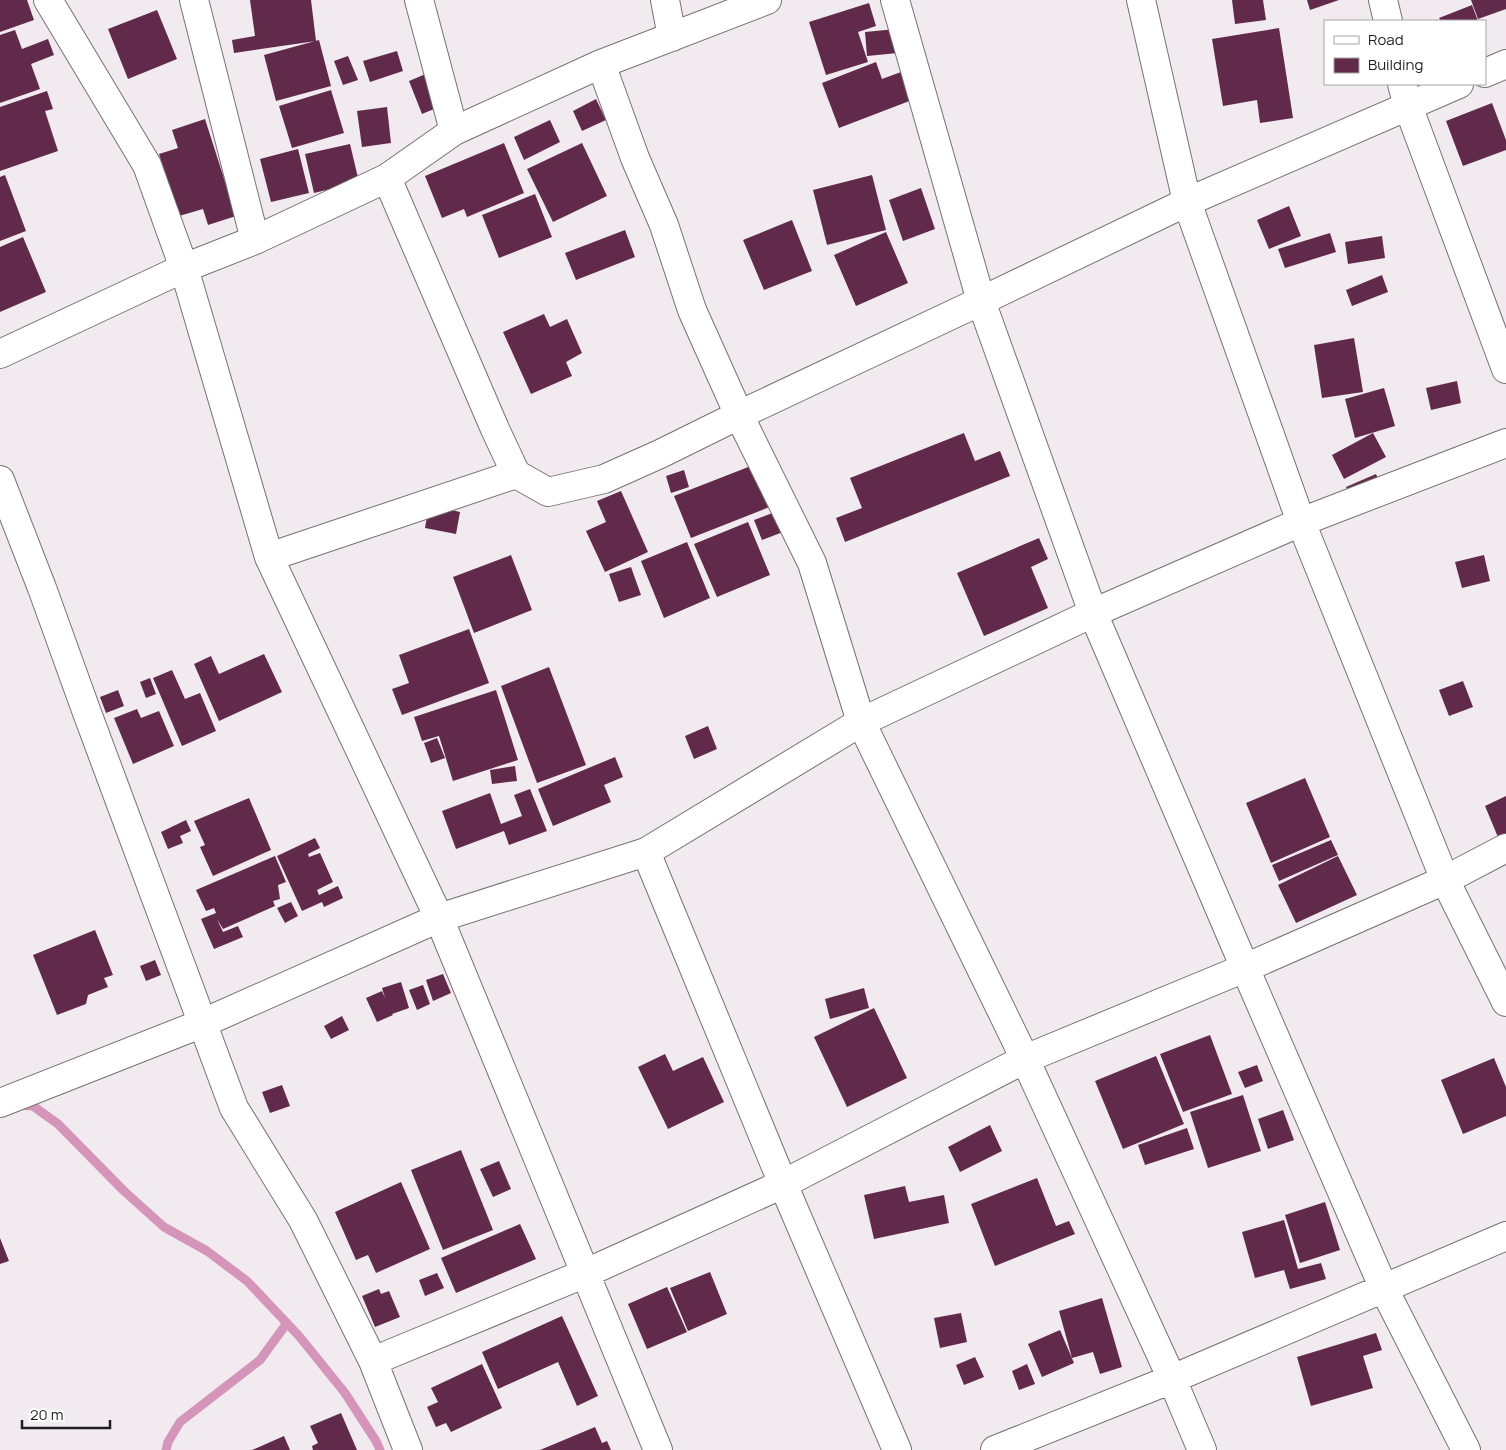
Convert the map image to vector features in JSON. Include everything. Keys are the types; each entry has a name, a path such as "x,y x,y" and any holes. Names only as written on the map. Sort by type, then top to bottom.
{"street":[{"path":"48,0 147,166 184,268 269,557 438,918 658,1450"},
{"path":"194,0 255,240"},
{"path":"419,0 454,131"},
{"path":"665,0 672,37"},
{"path":"0,354 184,268 255,240 387,178 454,131 601,64 767,0"},
{"path":"895,0 981,301 1093,612 1384,1289 1466,1450"},
{"path":"1141,0 1188,202 1301,522 1445,880 1506,1002"},
{"path":"1383,0 1388,20"},
{"path":"601,64 635,158 664,225 692,310 739,415 812,563 860,722 1024,1059 1172,1379 1202,1450"},
{"path":"1486,73 1506,64"},
{"path":"387,178 516,474 548,492 604,479 660,454 1188,202 1405,95 1454,85"},
{"path":"1405,95 1506,369"},
{"path":"0,1103 203,1023 438,918 646,852 860,722 1093,612 1301,522 1506,443"},
{"path":"269,557 516,474"},
{"path":"0,480 42,588 234,1108 303,1220 373,1361 408,1450"},
{"path":"373,1361 586,1273 783,1184 1024,1059 1245,968 1445,880 1506,848"},
{"path":"646,852 783,1184 897,1450"},
{"path":"995,1450 1172,1379 1506,1236"}],"building":[{"path":"0,0 27,0 34,20 0,32"},
{"path":"250,0 311,0 316,41 234,53 232,40 255,36"},
{"path":"1232,0 1263,0 1266,20 1235,24"},
{"path":"1307,0 1339,0 1310,10"},
{"path":"1471,0 1506,0 1506,9 1478,19"},
{"path":"869,3 876,26 858,32 868,62 826,75 809,22"},
{"path":"1472,5 1478,20 1440,20 1439,18"},
{"path":"157,10 177,59 128,79 108,29"},
{"path":"1279,28 1293,118 1260,123 1257,100 1223,106 1212,39"},
{"path":"896,29 898,53 867,56 865,32"},
{"path":"15,30 22,49 48,39 54,55 31,64 40,89 0,103 0,35"},
{"path":"319,40 331,86 276,101 264,55"},
{"path":"397,51 403,71 370,82 363,61"},
{"path":"348,56 358,80 343,85 334,61"},
{"path":"876,62 882,79 901,72 912,100 839,128 822,83"},
{"path":"440,68 453,101 422,114 409,81"},
{"path":"331,90 344,133 292,148 279,106"},
{"path":"47,91 53,109 45,111 58,151 0,171 0,107"},
{"path":"596,99 606,120 582,131 573,111"},
{"path":"1492,103 1506,140 1506,150 1463,166 1446,121"},
{"path":"387,107 391,143 362,147 357,111"},
{"path":"205,119 236,216 208,225 203,209 179,216 159,154 178,148 172,130"},
{"path":"550,120 560,142 524,160 514,137"},
{"path":"504,143 524,193 467,217 464,209 442,218 425,176"},
{"path":"582,143 607,196 553,222 527,169"},
{"path":"350,144 359,182 314,193 305,154"},
{"path":"298,149 309,193 271,202 260,159"},
{"path":"5,175 26,231 0,241 0,177"},
{"path":"872,175 886,230 827,245 813,190"},
{"path":"921,188 935,229 903,241 889,200"},
{"path":"535,194 552,237 499,258 482,215"},
{"path":"1289,206 1301,236 1269,249 1257,220"},
{"path":"792,220 812,271 764,290 743,240"},
{"path":"625,230 635,257 576,280 565,253"},
{"path":"886,232 908,283 856,306 834,255"},
{"path":"1330,233 1336,252 1285,268 1278,249"},
{"path":"1382,236 1385,258 1348,264 1345,242"},
{"path":"23,237 46,292 0,312 0,247"},
{"path":"1382,275 1388,292 1352,306 1346,290"},
{"path":"544,314 550,327 567,319 582,353 566,362 572,376 531,394 503,332"},
{"path":"1354,338 1363,392 1322,398 1314,345"},
{"path":"1457,381 1461,403 1431,410 1426,388"},
{"path":"1384,388 1395,426 1355,438 1345,399"},
{"path":"964,433 975,461 1000,451 1010,476 845,542 836,518 862,508 850,478"},
{"path":"1373,433 1386,457 1344,479 1332,455"},
{"path":"756,464 772,506 691,538 674,496"},
{"path":"684,470 689,487 671,493 666,476"},
{"path":"1376,474 1383,491 1354,504 1346,487"},
{"path":"621,491 648,552 605,572 586,531 606,522 597,501"},
{"path":"429,505 460,512 456,534 425,528"},
{"path":"775,512 783,532 762,540 754,520"},
{"path":"748,522 770,575 717,597 694,544"},
{"path":"1039,538 1048,559 1031,567 1048,608 984,636 957,573"},
{"path":"687,542 710,598 664,618 641,561"},
{"path":"511,555 532,610 474,633 453,577"},
{"path":"1484,555 1490,581 1462,588 1455,562"},
{"path":"631,567 641,595 619,602 609,574"},
{"path":"469,629 489,683 402,715 392,689 409,683 399,655"},
{"path":"264,654 282,692 219,721 194,664 211,656 219,674"},
{"path":"549,667 586,765 537,783 501,686"},
{"path":"172,670 185,699 200,693 216,731 182,746 153,678"},
{"path":"150,678 156,694 146,698 140,682"},
{"path":"1463,681 1473,707 1449,716 1439,690"},
{"path":"118,690 124,706 106,713 100,697"},
{"path":"496,690 518,760 453,781 439,736 422,741 414,717"},
{"path":"137,709 141,718 159,711 174,746 133,764 114,718"},
{"path":"708,726 717,749 694,759 685,736"},
{"path":"437,738 445,758 431,763 424,743"},
{"path":"615,757 623,777 604,785 611,802 553,826 538,789"},
{"path":"515,766 517,781 492,784 490,770"},
{"path":"1305,778 1330,837 1271,863 1246,803"},
{"path":"530,789 547,831 509,845 504,831 456,849 442,811 490,793 501,824 522,816 514,795"},
{"path":"1506,796 1506,839 1500,842 1485,806"},
{"path":"249,798 271,850 213,876 200,847 205,845 194,821"},
{"path":"186,820 191,831 180,836 183,843 168,849 161,832"},
{"path":"315,838 320,848 308,854 309,857 320,853 333,882 317,890 319,895 338,886 343,898 324,907 322,902 302,911 277,856"},
{"path":"1331,840 1338,855 1279,881 1272,865"},
{"path":"275,856 286,882 278,885 280,899 273,901 275,906 223,929 217,919 223,932 238,926 243,937 214,949 201,919 216,913 214,908 206,911 196,890"},
{"path":"1338,856 1357,895 1296,923 1278,885"},
{"path":"291,902 298,916 285,923 277,908"},
{"path":"95,930 113,975 104,978 108,987 88,995 86,1004 57,1015 33,955"},
{"path":"155,960 161,975 146,981 140,966"},
{"path":"443,974 451,993 433,1001 426,980"},
{"path":"401,982 409,1008 377,1022 366,998 382,991 385,998 382,988"},
{"path":"423,985 430,1004 417,1010 409,990"},
{"path":"864,988 869,1008 830,1019 825,999"},
{"path":"874,1008 907,1078 847,1107 814,1037"},
{"path":"342,1016 349,1030 331,1039 324,1026"},
{"path":"1210,1035 1232,1094 1183,1112 1160,1054"},
{"path":"665,1054 673,1071 703,1057 724,1102 668,1129 638,1067"},
{"path":"1156,1056 1184,1124 1123,1149 1095,1081"},
{"path":"1494,1058 1506,1087 1506,1116 1463,1134 1441,1080"},
{"path":"1257,1065 1263,1081 1245,1088 1238,1072"},
{"path":"282,1085 290,1106 270,1113 262,1092"},
{"path":"1243,1095 1261,1151 1208,1168 1190,1112"},
{"path":"1283,1110 1294,1140 1268,1149 1258,1119"},
{"path":"990,1125 1002,1151 960,1172 948,1147"},
{"path":"1187,1128 1194,1149 1145,1165 1138,1145"},
{"path":"461,1150 493,1230 443,1250 411,1170"},
{"path":"499,1161 511,1189 493,1197 480,1169"},
{"path":"1037,1178 1056,1226 1069,1221 1075,1234 995,1266 971,1204"},
{"path":"401,1182 430,1249 376,1273 368,1255 356,1260 335,1212"},
{"path":"905,1186 909,1202 944,1195 949,1223 874,1239 864,1195"},
{"path":"1325,1202 1340,1250 1300,1263 1285,1215"},
{"path":"1284,1220 1298,1269 1321,1263 1326,1279 1290,1289 1284,1270 1255,1278 1242,1232"},
{"path":"520,1224 536,1259 456,1293 441,1258"},
{"path":"0,1238 9,1261 0,1264"},
{"path":"710,1272 727,1314 688,1331 670,1288"},
{"path":"437,1273 444,1288 425,1296 419,1280"},
{"path":"667,1287 687,1332 647,1349 628,1304"},
{"path":"379,1289 381,1294 389,1291 400,1317 375,1327 362,1296"},
{"path":"1102,1298 1122,1367 1100,1374 1093,1352 1072,1358 1059,1311"},
{"path":"961,1313 967,1342 940,1348 934,1318"},
{"path":"562,1316 598,1396 577,1406 558,1362 498,1389 482,1352"},
{"path":"1060,1330 1074,1363 1042,1377 1028,1344"},
{"path":"1376,1333 1382,1350 1363,1356 1373,1388 1311,1406 1297,1357"},
{"path":"975,1357 984,1377 964,1385 956,1365"},
{"path":"482,1364 502,1408 451,1432 446,1423 436,1427 427,1407 438,1402 431,1388"},
{"path":"1027,1364 1035,1384 1019,1390 1012,1371"},
{"path":"341,1413 357,1450 313,1450 312,1446 318,1443 310,1426"},
{"path":"595,1427 602,1443 607,1441 611,1450 540,1450"},
{"path":"284,1436 290,1450 252,1450"}],"waterway":[{"path":"19,1105 33,1106 58,1124 124,1191 164,1227 207,1251 247,1281 299,1336 345,1393 380,1450"},
{"path":"166,1450 168,1442 180,1422 260,1360 287,1323"}]}
